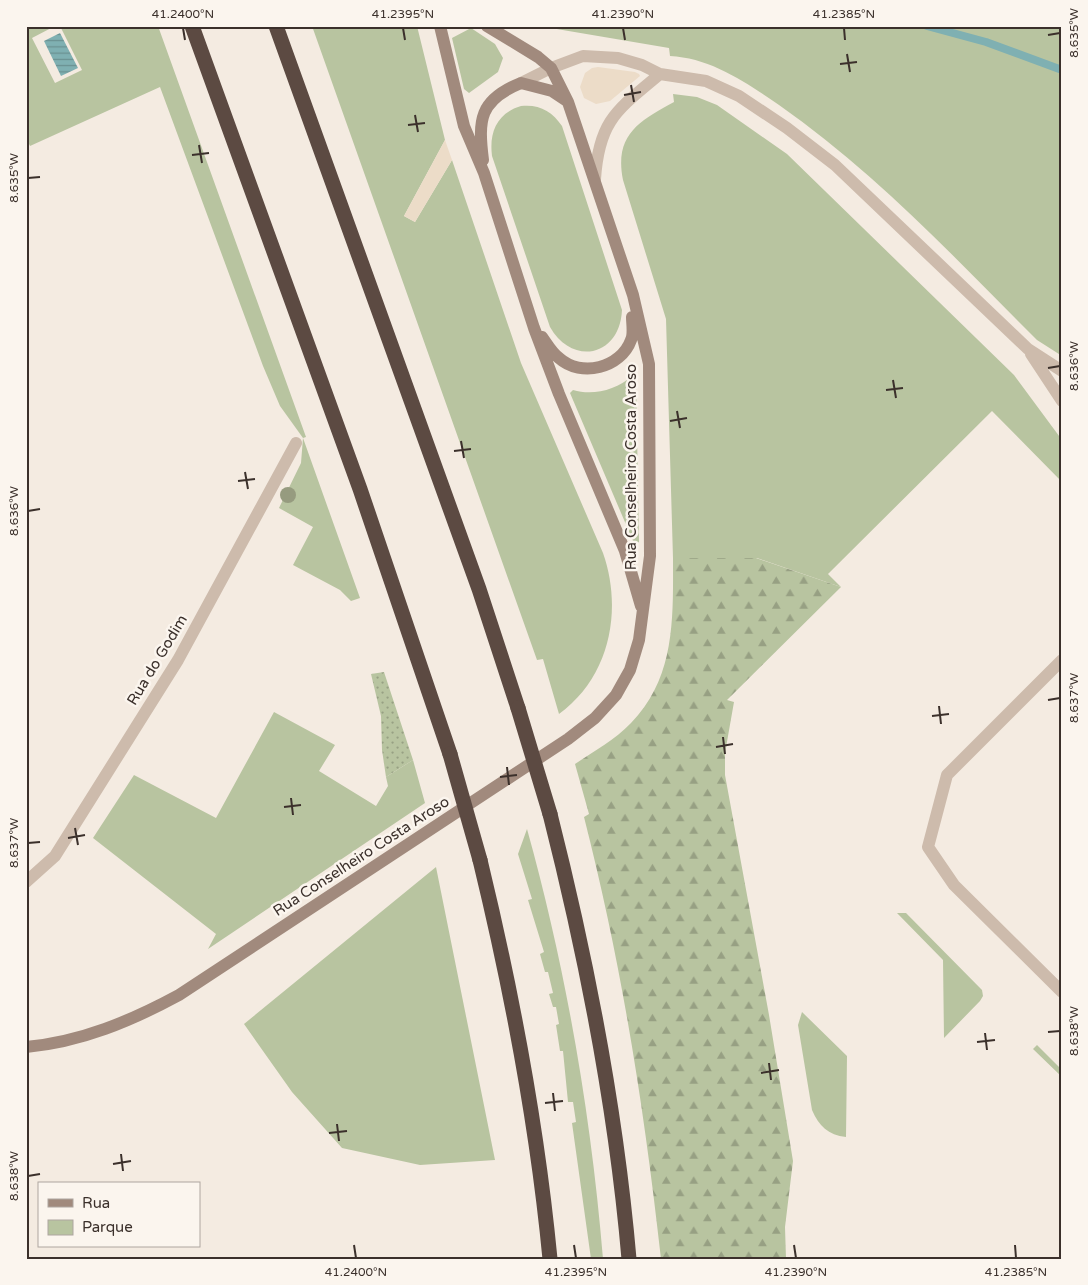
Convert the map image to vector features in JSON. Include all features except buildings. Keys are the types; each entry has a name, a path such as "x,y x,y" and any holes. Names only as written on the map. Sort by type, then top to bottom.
{"highway":[{"path":"192,26 360,490 450,754 480,860 503,956 526,1070 544,1195 550,1259"},
{"path":"276,26 472,571 518,708 550,814 575,912 604,1061 624,1207 629,1259"}],"main road":[{"name":"Rua Conselheiro Costa Aroso","path":"440,26 464,126 484,173 534,328 559,394 626,551 643,611"},
{"name":"Rua Conselheiro Costa Aroso","path":"26,1047 68,1040 98,1032 126,1022 179,995 568,738 595,718 616,695 636,655 650,556 649,364 633,295 568,102 551,68 538,57 487,26"},
{"name":"Rua Conselheiro Costa Aroso","path":"484,173 479,132 480,121 491,102 502,93 521,83"},
{"path":"521,83 552,91 568,102"},
{"name":"Rua Conselheiro Costa Aroso","path":"534,328 559,359 576,367 594,369 613,362 626,351 632,338 633,295"}],"street":[{"path":"521,83 551,68 583,56 618,58 642,65 660,74 706,81 739,96 787,128 835,165 1028,349 1062,371"},
{"path":"595,179 597,151 604,131 620,107 660,74"},
{"path":"1028,349 1062,402"},
{"name":"Rua do Godim","path":"26,882 55,856 178,660 296,443"},
{"path":"1062,660 947,775 928,847 954,885 1062,992"}],"green space":[{"path":"26,26 55,26 32,38 55,83 82,70 60,26 158,26 306,437 303,438 280,406 263,366 160,87 30,146 26,138"},
{"path":"312,26 417,26 445,140 404,216 415,222 452,160 521,363 603,553 609,575 612,597 611,619 608,641 601,662 590,681 576,699 559,714 543,659 537,660"},
{"path":"539,26 1062,26 1062,356 1037,340 945,247 848,158 754,88 728,73 700,61 670,56 669,48"},
{"path":"471,28 495,44 503,58 498,72 469,93 464,89 452,38"},
{"path":"673,94 697,97 717,105 787,154 1014,375 1062,440 1062,482 992,411 828,574 841,587 757,558 673,558 666,319 623,180 621,165 622,152 632,131 650,116 674,102"},
{"path":"521,106 539,107 554,116 562,126 622,310 619,326 613,338 604,346 594,351 582,351 571,348 560,340 550,327 492,156 492,139 496,125 506,113"},
{"path":"632,376 636,378 639,542 636,544 633,541 570,393 573,390 581,392 604,391 619,385"},
{"path":"303,438 360,598 351,601 340,590 293,565 313,527 279,508 301,463"},
{"path":"673,558 756,558 841,587 727,700 734,702 725,753 725,775 769,1015 793,1161 785,1227 786,1259 661,1259 647,1147 621,982 584,817 589,814 575,764 625,729 646,705 657,686 664,666 672,624"},
{"path":"384,672 413,760 386,777 382,750 381,716 371,674"},
{"path":"274,712 335,745 319,771 376,806 388,786 386,777 413,760 425,803 208,949 216,934 93,838 134,775 216,818"},
{"path":"527,829 554,935 575,1042 592,1150 603,1259 591,1259 572,1123 576,1122 573,1102 568,1102 563,1051 560,1051 556,1025 559,1024 556,1007 553,1007 549,994 553,993 548,972 545,972 540,954 544,952 528,900 532,899 518,854"},
{"path":"436,867 495,1160 420,1165 342,1148 292,1092 244,1024"},
{"path":"897,913 906,913 982,990 983,996 980,1001 944,1038 943,960"},
{"path":"802,1012 847,1056 846,1137 825,1129 812,1110 798,1025"},
{"path":"1037,1045 1062,1070 1062,1077 1033,1049"}],"shaded area":[{"path":"598,67 635,72 640,76 610,101 596,104 584,98 580,87 585,73 592,68"},
{"path":"445,140 452,160 415,222 404,216"}],"water":[{"path":"60,33 78,68 61,76 44,41"}],"waterway":[{"path":"927,26 986,42 1062,70"}]}
